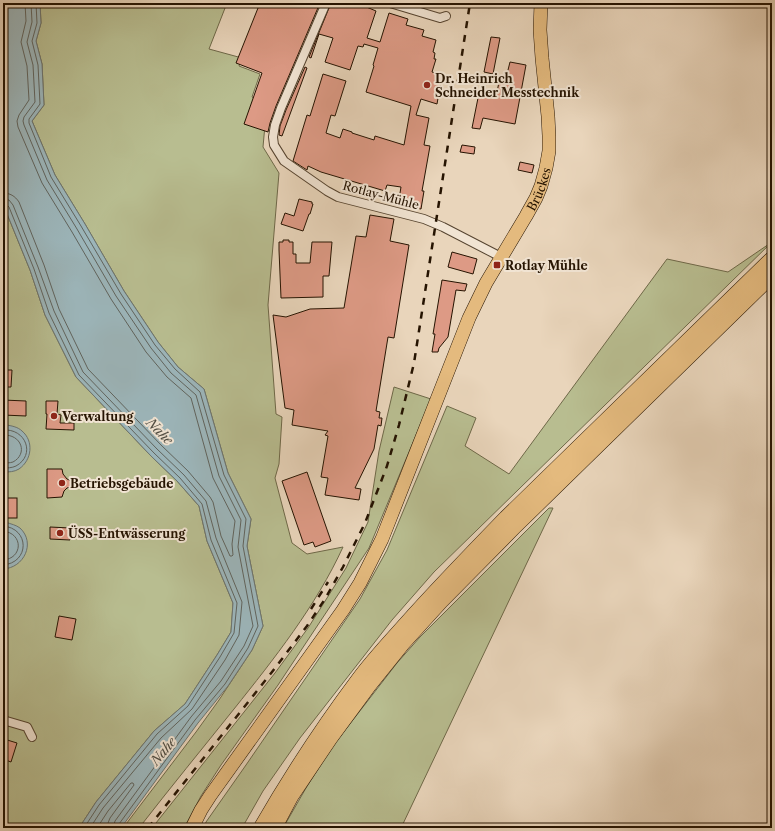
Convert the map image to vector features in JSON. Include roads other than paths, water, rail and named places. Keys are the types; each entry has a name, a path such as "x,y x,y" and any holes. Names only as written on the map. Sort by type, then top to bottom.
{"highway":[{"path":"261,828 320,733 360,678 428,599 511,513 772,259"},
{"path":"274,828 291,796 330,738 369,685 402,644 441,601 514,526 772,275"}],"main road":[{"name":"Brückes","path":"192,828 210,796 343,610 360,583 382,539 469,318 486,283 526,216 541,186 549,151 548,116 540,30 541,3"}],"street":[{"name":"Rotlay-Mühle","path":"326,3 275,125 273,136 274,145 284,161 338,197 424,219 501,257"},
{"path":"390,3 440,18 446,16"},
{"path":"3,720 27,727 32,737"}],"water":[{"name":"Nahe","path":"3,3 40,3 41,23 36,41 42,64 44,105 32,121 55,175 124,291 158,342 178,367 204,389 228,473 251,519 247,546 263,626 252,650 228,686 198,723 121,828 79,828 96,802 154,731 185,704 231,632 233,603 207,541 199,506 177,481 151,456 76,377 45,315 30,270 3,204"},
{"path":"7,425 19,429 26,435 30,445 30,450 27,461 19,469 3,472 3,426"},
{"path":"5,522 20,528 25,534 27,547 22,560 10,568 3,569 3,523"}],"railway":[{"path":"148,828 307,626 325,599 365,523 387,466 399,425 414,363 470,3"},
{"path":"311,609 328,582"}],"place":[{"name":"Dr. Heinrich Schneider Messtechnik","path":"427,85"},
{"name":"Rotlay Mühle","path":"497,265"},
{"name":"Verwaltung","path":"54,416"},
{"name":"Betriebsgebäude","path":"62,483"},
{"name":"ÜSS-Entwässerung","path":"60,533"}]}
